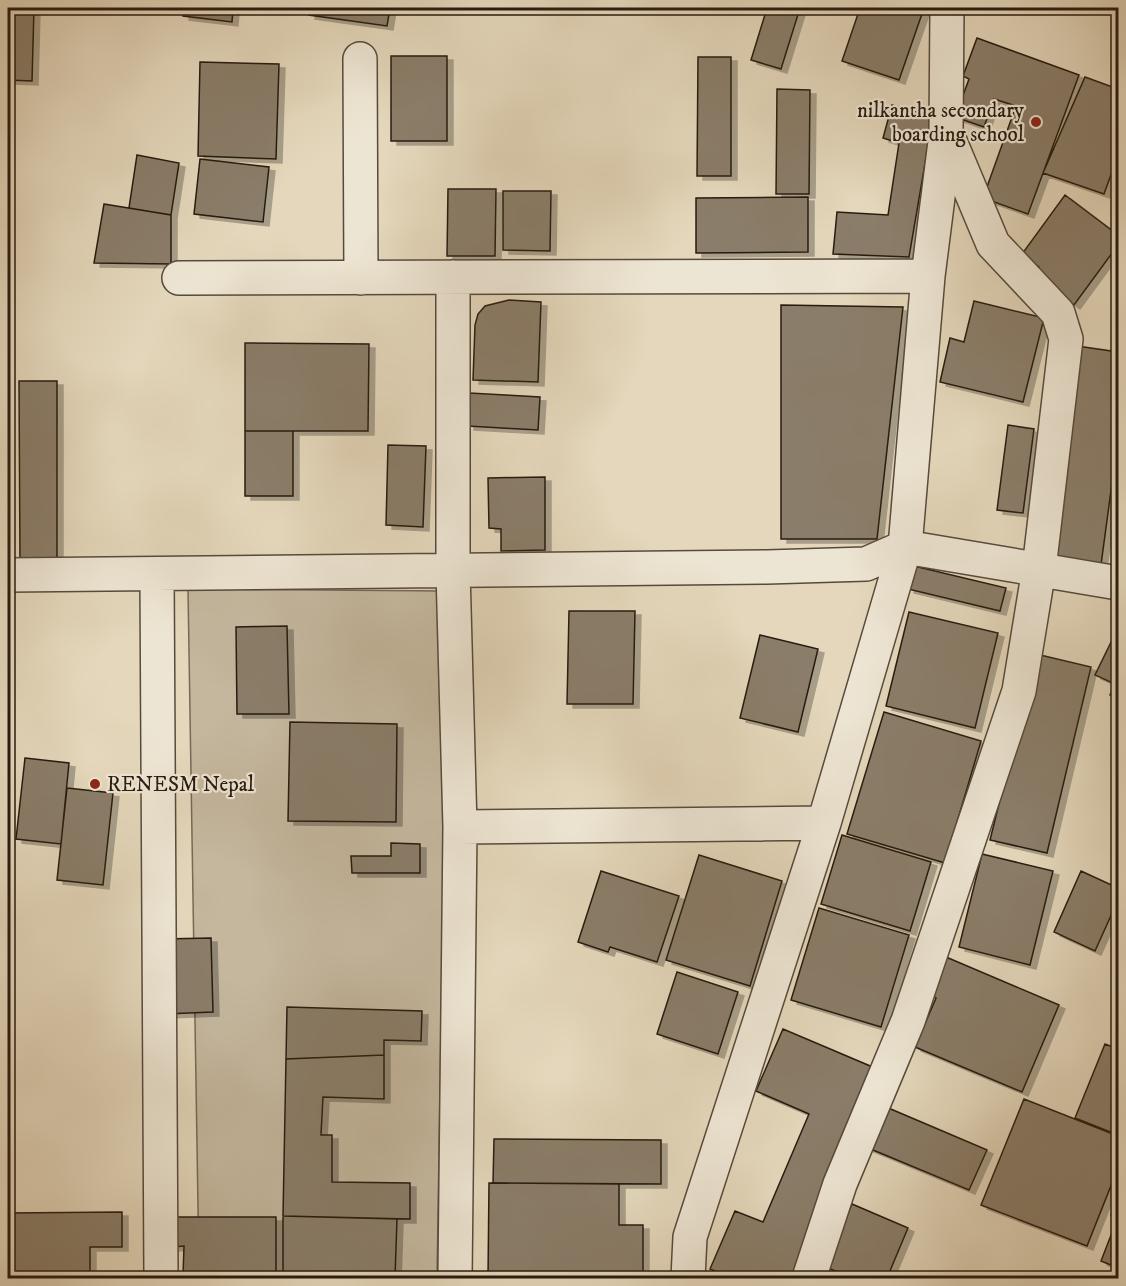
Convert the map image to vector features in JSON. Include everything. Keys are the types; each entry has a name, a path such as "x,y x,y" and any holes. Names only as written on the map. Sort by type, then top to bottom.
{"street":[{"path":"688,1278 690,1238 824,823 905,547 928,276 946,132 947,8"},
{"path":"360,59 361,278"},
{"path":"809,1278 840,1184 908,1021 1019,691 1039,569 1066,339 1058,313 993,244 946,132"},
{"path":"179,278 928,276"},
{"path":"453,277 453,571 460,827 455,1278"},
{"path":"8,575 157,575 866,564 905,547 1119,583"},
{"path":"157,575 161,1278"},
{"path":"460,827 824,823"}],"shaded area":[{"path":"188,589 448,591 437,1278 376,1278 199,1268"}],"building":[{"path":"8,8 34,8 32,81 8,80"},
{"path":"184,8 233,8 232,22 183,16"},
{"path":"310,8 390,8 387,26 309,15"},
{"path":"767,8 800,8 781,69 751,60"},
{"path":"860,8 913,8 923,11 899,80 842,61"},
{"name":"nilkantha secondary boarding school","path":"977,38 1079,75 1028,214 983,198 1016,106 994,99 984,127 955,117 969,79 963,76"},
{"path":"391,56 447,56 447,141 391,141"},
{"path":"698,57 731,57 731,176 697,176"},
{"path":"200,62 279,64 276,159 198,156"},
{"path":"1085,77 1118,89 1118,155 1104,194 1043,173"},
{"path":"777,89 810,90 809,194 776,194"},
{"path":"892,105 933,117 909,257 833,254 837,212 888,215 899,143 883,138"},
{"path":"137,155 179,163 171,215 129,208"},
{"path":"200,159 269,167 263,222 194,214"},
{"path":"448,189 496,189 495,256 447,256"},
{"path":"503,191 551,191 550,251 503,250"},
{"path":"1065,195 1118,235 1118,245 1074,305 1032,274 1039,267 1022,254"},
{"path":"808,197 808,252 696,253 696,198"},
{"path":"104,204 171,215 171,264 94,263"},
{"path":"509,300 541,302 538,382 473,380 475,325 478,314 485,306"},
{"path":"974,301 1044,318 1023,402 940,382 950,338 964,342"},
{"path":"781,305 903,307 877,539 781,539"},
{"path":"245,343 369,344 368,431 245,431"},
{"path":"1077,346 1118,352 1118,438 1101,565 1047,557"},
{"path":"19,381 57,381 57,564 20,564"},
{"path":"469,393 540,397 538,430 468,426"},
{"path":"1008,425 1034,429 1023,513 997,510"},
{"path":"245,431 293,431 293,496 245,496"},
{"path":"388,445 426,446 423,527 386,525"},
{"path":"545,477 545,550 501,551 501,529 489,528 488,478"},
{"path":"914,566 1006,588 1000,611 908,589"},
{"path":"569,611 635,611 633,704 567,704"},
{"path":"909,612 998,633 975,728 886,706"},
{"path":"287,626 289,714 237,714 236,627"},
{"path":"1116,632 1118,633 1118,699 1110,695 1115,684 1095,675"},
{"path":"760,635 818,649 798,732 740,718"},
{"path":"1036,654 1091,667 1047,853 990,840"},
{"path":"884,712 981,741 945,863 847,834"},
{"path":"290,722 397,724 396,822 288,821"},
{"path":"25,758 69,763 61,844 16,839"},
{"path":"67,788 113,793 103,885 57,880"},
{"path":"842,835 931,862 910,931 821,904"},
{"path":"391,843 420,844 420,873 352,873 351,856 391,856"},
{"path":"982,854 1053,871 1030,965 959,947"},
{"path":"699,855 782,881 750,986 666,960"},
{"path":"601,871 679,896 657,962 610,947 608,952 578,942"},
{"path":"1081,871 1118,888 1118,900 1095,951 1054,932"},
{"path":"819,908 909,935 881,1027 791,1000"},
{"path":"211,938 213,1012 165,1014 163,939"},
{"path":"946,957 1059,1005 1022,1092 915,1047 936,998 930,995"},
{"path":"677,972 738,992 718,1054 657,1034"},
{"path":"287,1007 422,1011 421,1041 384,1040 384,1055 286,1059"},
{"path":"783,1029 882,1071 793,1278 732,1278 710,1269 735,1211 763,1222 809,1114 756,1091"},
{"path":"1105,1044 1118,1049 1118,1135 1075,1118"},
{"path":"384,1055 384,1099 323,1097 321,1135 332,1135 332,1182 410,1183 410,1219 283,1216 286,1059"},
{"path":"1024,1099 1118,1136 1118,1168 1087,1246 981,1205"},
{"path":"879,1104 987,1150 969,1190 861,1145"},
{"path":"494,1139 661,1140 661,1184 493,1183"},
{"path":"489,1183 619,1184 619,1225 643,1225 643,1278 488,1278"},
{"path":"1118,1197 1118,1217 1111,1215"},
{"path":"852,1204 908,1228 887,1278 854,1278 825,1267"},
{"path":"122,1212 122,1247 90,1247 90,1278 8,1278 8,1213"},
{"path":"283,1216 397,1219 395,1278 283,1278"},
{"path":"173,1217 276,1217 276,1275 183,1275 184,1246 173,1247"},
{"path":"1118,1217 1118,1268 1101,1261"},
{"path":"1107,1272 1118,1276 1118,1278 1104,1278"}],"place":[{"name":"nilkantha secondary boarding school","path":"1036,122"},
{"name":"RENESM Nepal","path":"95,784"}]}
